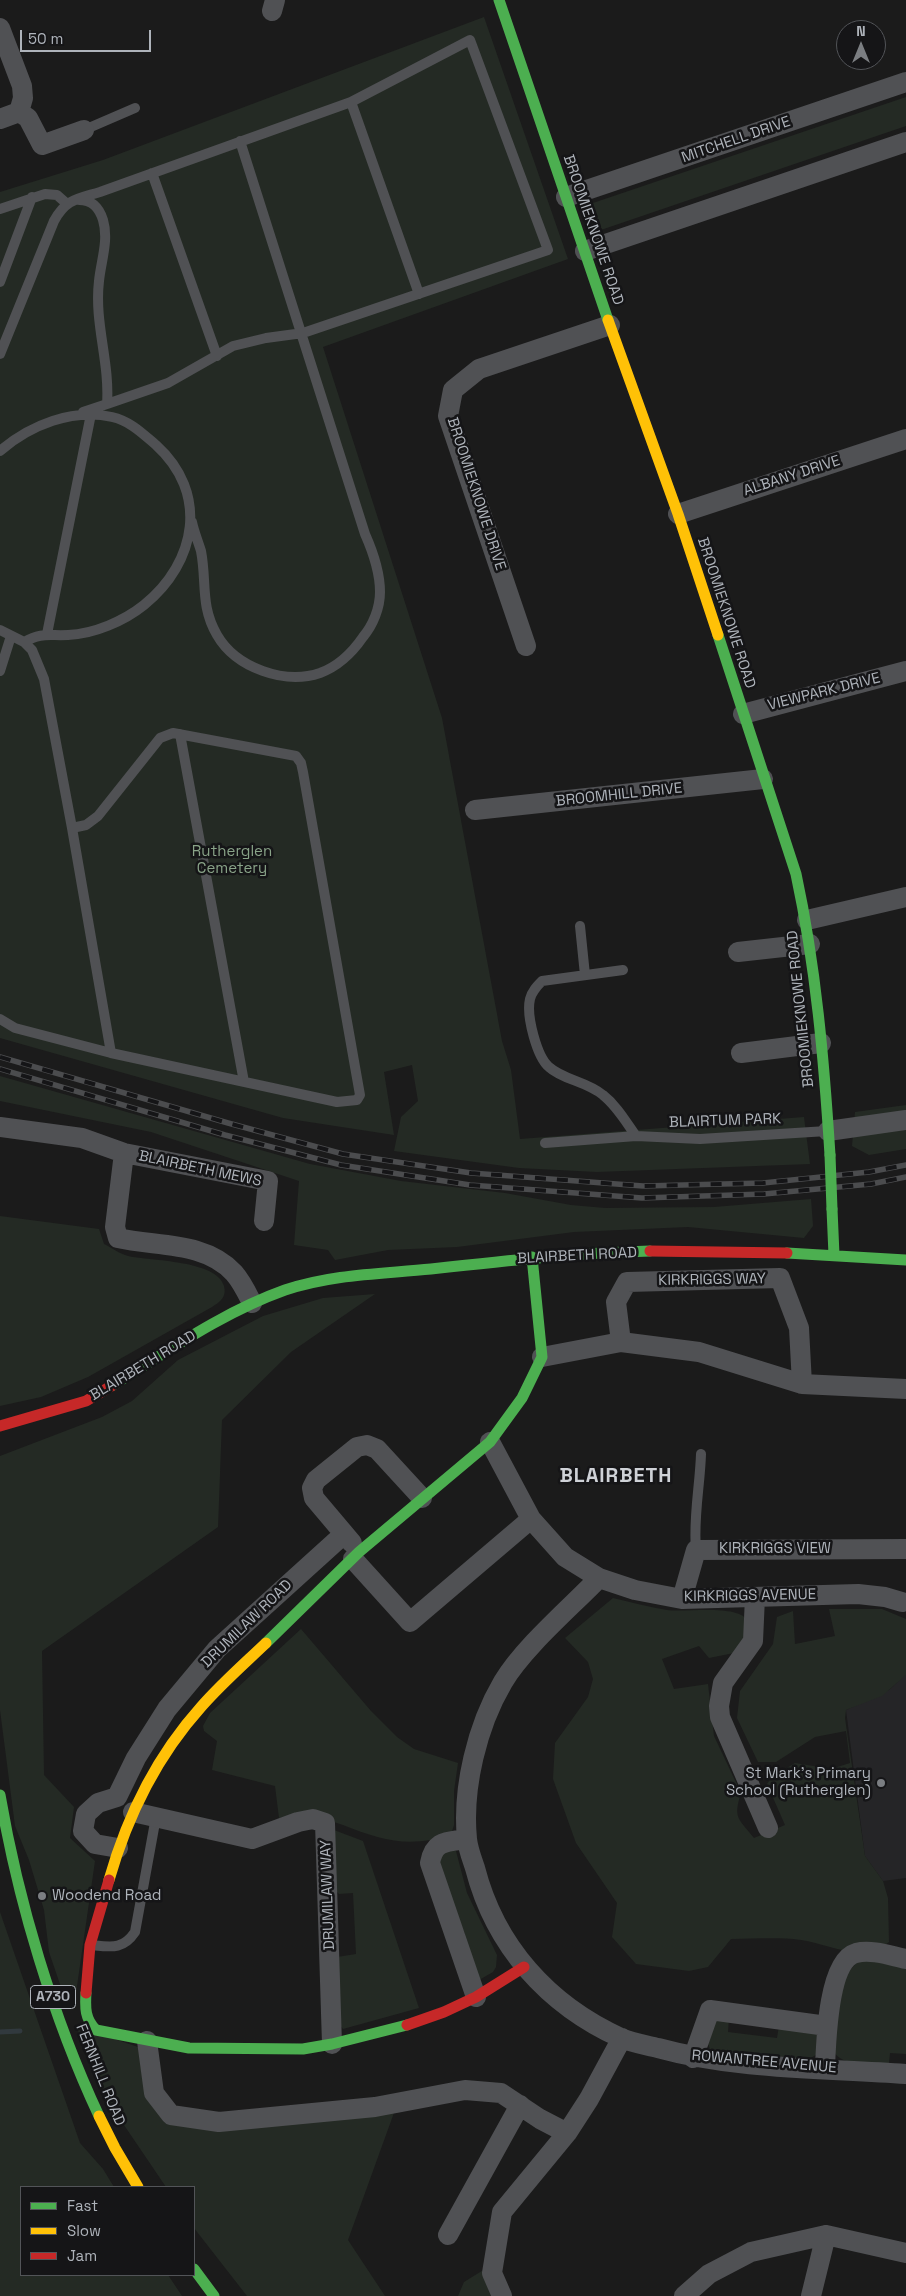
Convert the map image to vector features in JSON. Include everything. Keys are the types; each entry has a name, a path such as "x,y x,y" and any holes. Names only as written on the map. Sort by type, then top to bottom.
{"street":[{"name":"BROOMIEKNOWE ROAD","path":"500,0 610,325 678,514 763,779 796,874 807,920 821,1043 830,1155 834,1255"},
{"path":"0,28 22,86 23,98 19,112"},
{"name":"MITCHELL DRIVE","path":"566,197 906,82"},
{"path":"0,119 19,112"},
{"path":"19,112 28,118 42,145 84,130"},
{"path":"585,251 906,142"},
{"name":"BROOMIEKNOWE DRIVE","path":"526,646 448,416 453,390 479,369 610,325"},
{"name":"ALBANY DRIVE","path":"678,514 906,439"},
{"name":"VIEWPARK DRIVE","path":"743,714 906,671"},
{"name":"BROOMHILL DRIVE","path":"475,810 763,779"},
{"path":"807,920 906,897"},
{"path":"738,952 810,944"},
{"path":"741,1053 821,1043"},
{"path":"828,1131 906,1120"},
{"name":"BLAIRBETH MEWS","path":"0,1127 82,1138 124,1153 268,1181 264,1221"},
{"name":"BLAIRBETH MEWS","path":"124,1153 115,1228 118,1238 192,1249 223,1264 241,1282 252,1303"},
{"name":"BLAIRBETH ROAD","path":"0,1426 86,1401 229,1314 252,1303 321,1280 384,1271 428,1269 532,1257 672,1250 834,1255 906,1260"},
{"path":"532,1257 542,1357 621,1342 699,1352 802,1384 906,1389"},
{"name":"KIRKRIGGS WAY","path":"621,1342 616,1302 627,1282 780,1278 799,1328 802,1384"},
{"name":"DRUMILAW ROAD","path":"147,2041 96,2030 89,2023 85,2010 90,1945 118,1848 150,1777 174,1740 201,1706 356,1555 490,1442 522,1398 542,1357"},
{"name":"KIRKRIGGS AVENUE","path":"490,1442 531,1519 566,1557 599,1578 635,1590 682,1599 858,1594 885,1597 904,1603"},
{"path":"422,1498 377,1449 368,1445 356,1447 316,1480 312,1488 314,1498 344,1534 356,1555 410,1622 531,1519"},
{"name":"DRUMILAW ROAD","path":"118,1848 95,1844 83,1831 86,1814 98,1803 117,1797 136,1758 167,1709 217,1649 344,1534"},
{"name":"KIRKRIGGS VIEW","path":"696,1550 906,1549"},
{"path":"682,1599 696,1550"},
{"name":"ROWANTREE AVENUE","path":"599,1578 526,1653 504,1681 486,1716 474,1752 468,1793 467,1840 479,1886 499,1932 524,1966 572,2010 622,2038 693,2058 762,2065 906,2074"},
{"path":"755,1597 752,1641 723,1683 719,1706 720,1717 768,1828"},
{"name":"FERNHILL ROAD","path":"0,1795 6,1834 25,1910 77,2066 104,2129 137,2186"},
{"name":"DRUMILAW WAY","path":"133,1812 252,1838 298,1822 313,1819 325,1823 332,2044"},
{"path":"467,1840 447,1842 437,1846 432,1853 430,1863 476,1997"},
{"path":"825,2068 827,2026 838,1972 842,1963 856,1953 873,1952 906,1959"},
{"path":"524,1966 476,1997 444,2012 404,2026 332,2044 303,2049 189,2048 147,2041 154,2093 171,2115 219,2122 375,2107 465,2090 501,2093 567,2133"},
{"path":"693,2058 710,2010 827,2026"},
{"path":"502,2296 492,2273 502,2212 567,2133 589,2099 622,2038"},
{"path":"448,2234 520,2105"},
{"path":"812,2296 826,2235"},
{"path":"684,2296 709,2274 751,2252 826,2235 906,2253"},
{"path":"195,2270 214,2296"}],"lane":[{"path":"0,354 54,221 61,208 68,202 351,102 470,40 548,250 302,333 233,346 168,383 38,427 0,450"},
{"path":"351,102 418,294"},
{"path":"84,130 135,108"},
{"path":"73,415 91,414 112,417 130,423 166,454 182,480 191,509 192,522 201,552 205,606 209,621 228,650 241,660 274,674 303,676 320,673 349,655 370,628 380,593 379,575 240,141"},
{"path":"152,173 217,356"},
{"path":"0,209 45,194 57,196 68,202 90,201 98,208 103,220 105,244 97,302 108,389 107,404"},
{"path":"0,282 32,197"},
{"path":"47,634 91,414"},
{"path":"24,642 36,635 68,635 94,630 120,620 145,604 172,573 184,550 192,522"},
{"path":"0,630 24,642 32,650 44,679 111,1052"},
{"path":"0,671 11,636"},
{"path":"0,1020 15,1028 111,1052 337,1102 356,1100 360,1095 301,762 296,756 180,734 167,734 160,738 98,816 86,825 72,828"},
{"path":"180,734 244,1082"},
{"path":"580,926 585,975"},
{"path":"623,970 542,981 534,989 529,1007 537,1050 541,1059 550,1069 590,1084 614,1105 636,1136"},
{"name":"BLAIRTUM PARK","path":"545,1143 636,1136 700,1139 828,1131"},
{"path":"696,1550 694,1523 699,1492 701,1454"},
{"path":"90,1945 119,1946 129,1941 135,1932 156,1817"}],"shaded area":[{"name":"St Mark's Primary School (Rutherglen)","path":"906,1674 906,1878 883,1881 865,1856 846,1710 889,1690"}],"green space":[{"name":"Rutherglen Cemetery","path":"484,17 568,259 323,347 442,718 502,1041 511,1070 520,1139 804,1117 810,1164 597,1172 519,1168 394,1151 401,1117 418,1101 412,1065 384,1072 394,1135 283,1118 0,1038 0,192 103,160"},
{"path":"906,97 906,126 595,232 587,208 590,204"},
{"path":"0,1076 310,1164 401,1181 505,1193 571,1205 605,1208 714,1207 811,1199 813,1226 804,1238 688,1227 574,1232 457,1247 388,1250 335,1260 328,1250 294,1245 299,1181 151,1132 0,1101"},
{"path":"906,1105 906,1149 869,1155 852,1146 855,1112"},
{"path":"0,1216 99,1229 104,1244 125,1255 182,1263 209,1271 219,1277 224,1286 224,1296 212,1307 88,1377 41,1397 0,1406"},
{"path":"375,1294 291,1352 222,1420 218,1527 42,1651 44,1775 74,1807 70,1838 95,1861 76,1993 64,1996 49,1952 44,1910 29,1860 15,1826 0,1710 0,1456 102,1417 132,1401 178,1360 263,1316 323,1298"},
{"path":"613,1598 675,1611 724,1611 743,1616 748,1622 747,1634 734,1653 709,1658 699,1646 662,1659 674,1689 708,1684 714,1736 741,1793 737,1808 738,1817 754,1838 785,1825 767,1784 772,1777 795,1763 831,1769 850,1763 846,1731 815,1737 776,1762 758,1762 737,1718 740,1691 773,1644 777,1617 793,1611 795,1644 835,1636 829,1609 882,1609 906,1619 906,1675 882,1696 846,1710 845,1718 865,1856 883,1881 888,1898 889,1942 868,1952 857,1952 792,1939 731,1939 708,1967 689,1971 636,1964 612,1937 617,1903 576,1843 553,1779 555,1743 588,1697 593,1679 588,1662 565,1638"},
{"path":"301,1629 371,1711 397,1737 414,1749 458,1763 454,1791 454,1825 451,1834 423,1841 396,1841 370,1835 314,1815 279,1818 275,1786 212,1770 217,1741 204,1731 203,1726 210,1713"},
{"path":"334,1830 363,1841 419,2008 343,2029 339,2024 337,1957 356,1954 353,1893 339,1894 336,1891"},
{"path":"452,1849 456,1851 467,1893 497,1955 496,1967 493,1972 479,1980 463,1943 465,1934 438,1869 441,1852"},
{"path":"0,1912 80,2143 103,2169 113,2186 20,2186 20,2276 169,2276 182,2296 0,2296"},
{"path":"860,1959 906,1967 906,2054 890,2053 889,2063 849,2062 836,2055 833,2049 843,1978"},
{"path":"729,2018 728,2032 777,2038 779,2026 818,2034 817,2054 808,2060 719,2054 710,2049 708,2044 715,2021"},
{"path":"76,2026 141,2048 162,2116 395,2110 348,2240 385,2296 247,2296 195,2229 195,2186 165,2186 105,2097"},
{"path":"485,2269 495,2296 458,2296 464,2282"}],"waterway":[{"path":"0,2032 20,2031"}],"railway":[{"path":"0,1057 343,1154 471,1173 643,1186 763,1183 869,1172 906,1165"},
{"path":"0,1069 225,1135 341,1165 470,1185 642,1198 764,1194 871,1184 906,1177"}],"traffic: fast":[{"path":"499,0 608,320"},
{"path":"718,635 796,874 814,979 830,1155"},
{"path":"830,1155 832,1209"},
{"path":"832,1209 834,1255"},
{"path":"113,1385 175,1346 240,1309 285,1290 303,1285 357,1275 568,1255 650,1251"},
{"path":"787,1253 906,1260"},
{"path":"266,1643 359,1552 490,1442 522,1398 542,1357 532,1257"},
{"path":"0,1795 17,1876 39,1958 67,2039 99,2116"},
{"path":"86,1993 86,2013 96,2030 189,2048 303,2049 332,2044 407,2025"},
{"path":"195,2270 214,2296"}],"traffic: slow":[{"path":"608,320 678,514 718,635"},
{"path":"109,1880 134,1810 157,1767 185,1726 233,1674 266,1643"},
{"path":"99,2116 137,2186"}],"traffic: jam":[{"path":"650,1251 787,1253"},
{"path":"0,1426 86,1401 113,1385"},
{"path":"86,1993 90,1945 109,1880"},
{"path":"407,2025 444,2012 476,1997 524,1967"}],"place":[{"name":"St Mark's Primary School (Rutherglen)","path":"881,1783"},
{"name":"Woodend Road","path":"42,1896"}],"district":[{"name":"BLAIRBETH","path":"616,1477"}]}
